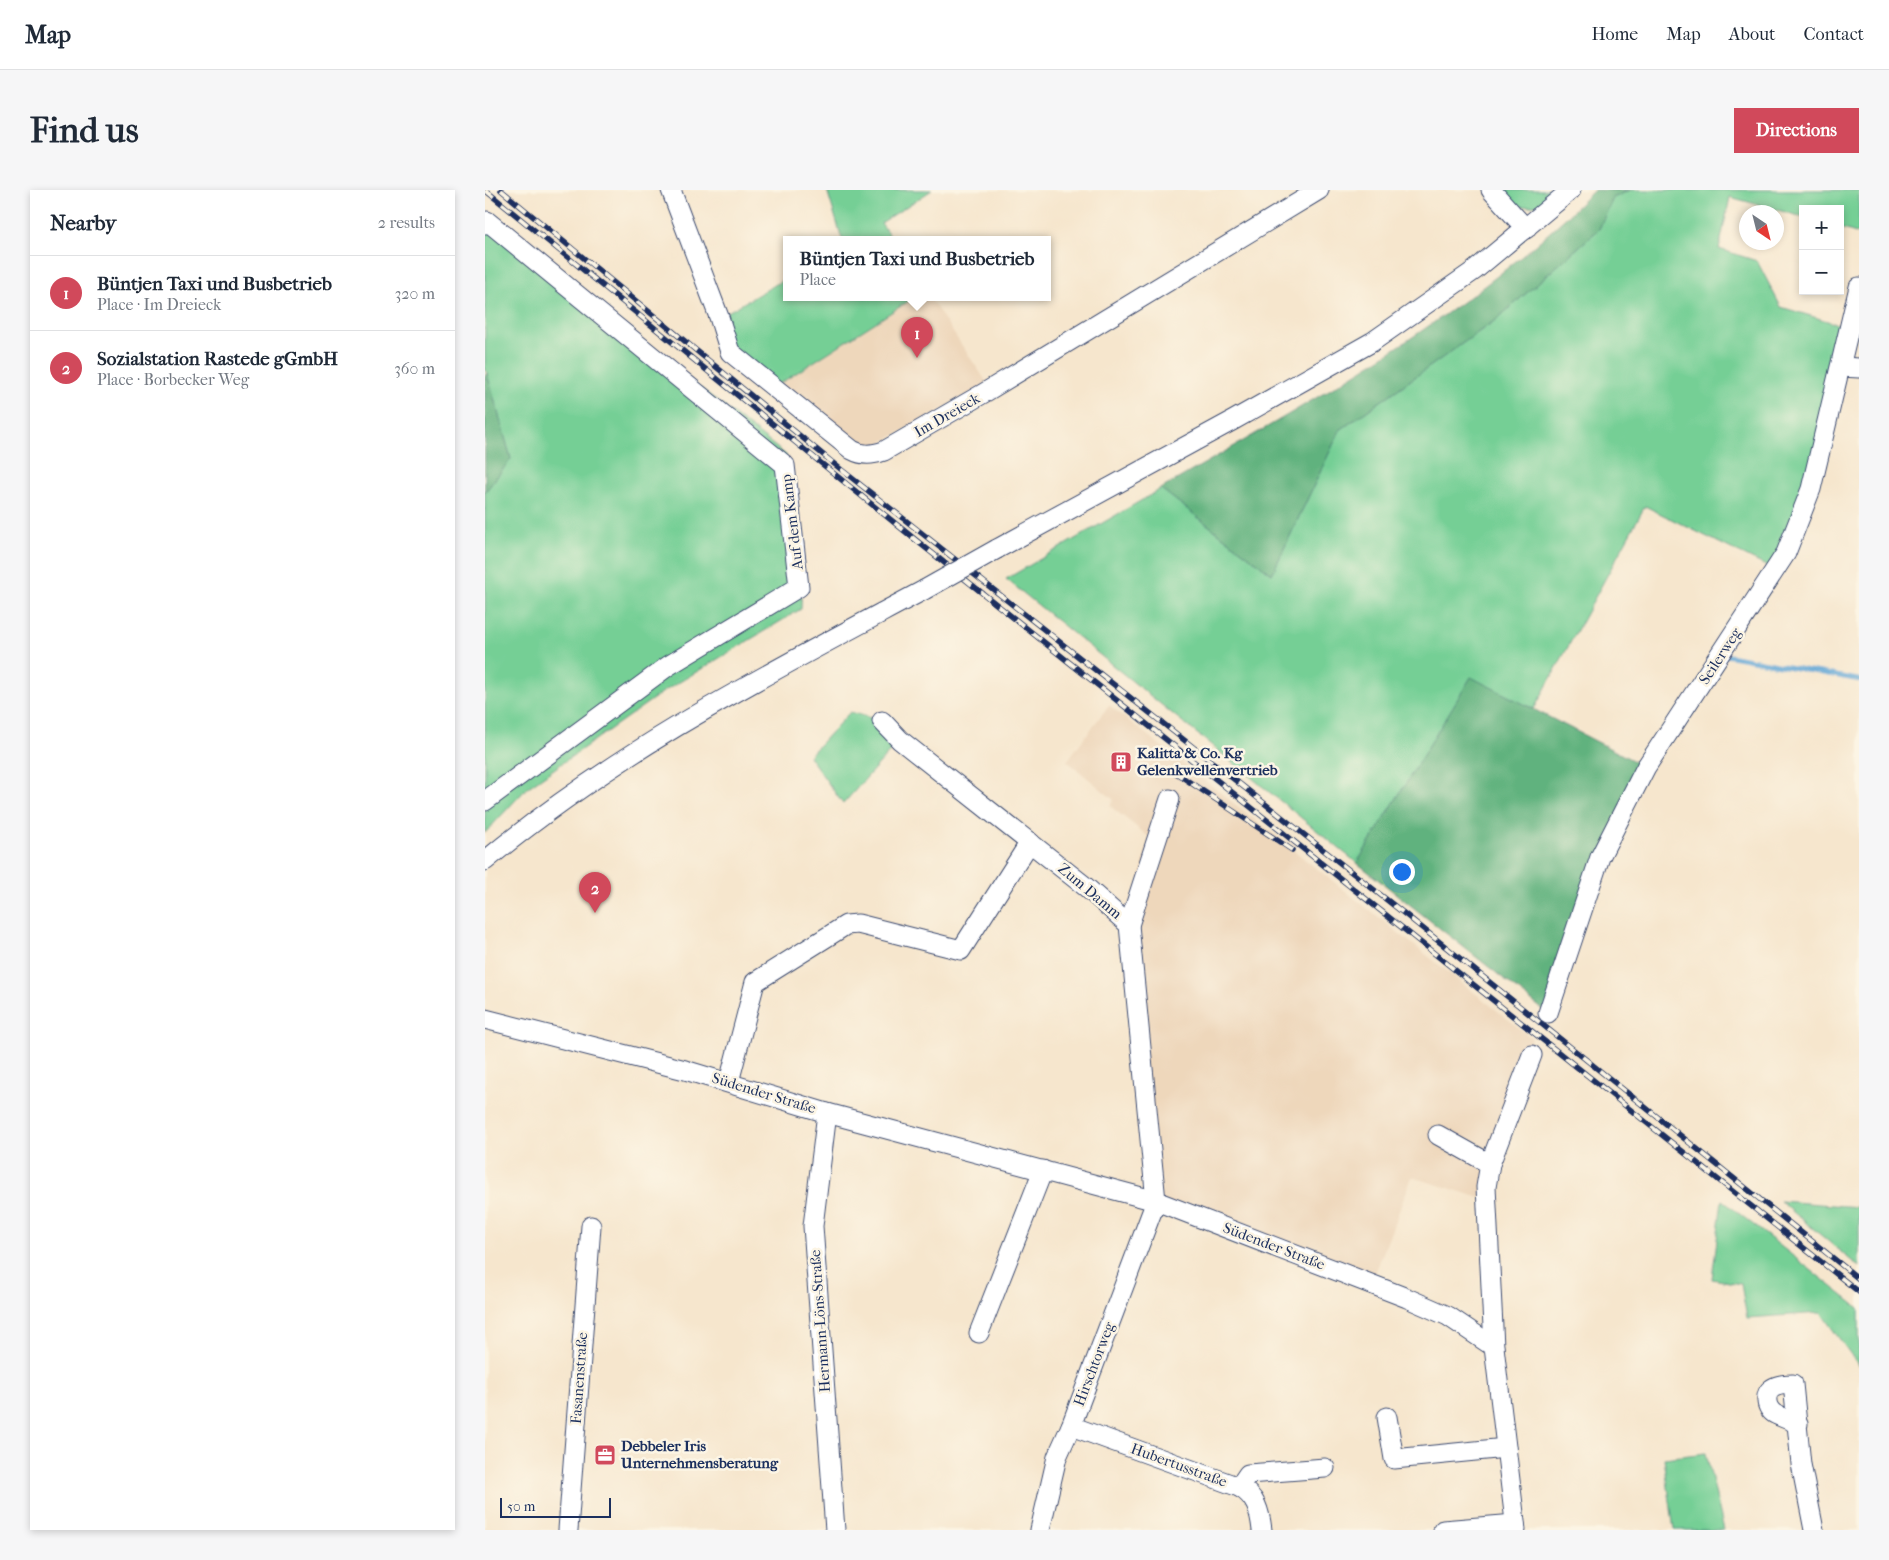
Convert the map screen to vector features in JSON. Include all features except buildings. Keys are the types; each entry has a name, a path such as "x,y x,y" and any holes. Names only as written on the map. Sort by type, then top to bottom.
{"street":[{"name":"Im Dreieck","path":"671,190 731,352 852,450 860,454 873,454 884,451 984,393 1319,190"},
{"path":"1491,190 1526,229"},
{"path":"485,861 575,790 687,719 1232,422 1372,342 1468,276 1571,190"},
{"name":"Auf dem Kamp","path":"485,224 487,221 785,465 799,588 669,666 485,801"},
{"name":"Seilerweg","path":"1549,1013 1600,857 1627,801 1646,767 1786,554 1811,489 1850,368 1859,287"},
{"name":"Zum Damm","path":"882,721 901,740 1086,887 1129,925 1156,1201"},
{"path":"1129,925 1170,800"},
{"path":"729,1082 755,982 846,925 858,924 961,950 1030,842"},
{"name":"Südender Straße","path":"485,1019 582,1042 729,1082 827,1112 1156,1201 1371,1284 1447,1316 1494,1347"},
{"path":"1443,1530 1515,1527 1494,1347 1486,1187 1490,1164 1532,1055"},
{"name":"Hermann-Löns-Straße","path":"827,1112 813,1226 835,1530"},
{"path":"1439,1135 1490,1164"},
{"path":"979,1333 1043,1170"},
{"name":"Hirschtorweg","path":"1040,1530 1057,1457 1071,1426 1156,1201"},
{"name":"Fasanenstraße","path":"568,1530 591,1226"},
{"path":"1387,1417 1394,1459 1506,1448"},
{"path":"1798,1424 1801,1464 1814,1530"},
{"name":"Hubertusstraße","path":"1071,1426 1239,1487 1249,1494 1258,1508 1262,1530"},
{"path":"1239,1487 1248,1474 1325,1468"}],"shaded area":[{"path":"909,301 932,301 988,384 854,457 769,390"},
{"path":"1109,705 1532,1038 1483,1184 1484,1199 1412,1177 1371,1284 1156,1201 1129,925 1149,837 1110,806 1114,800 1067,761"}],"green space":[{"path":"827,190 932,190 881,223 890,236 841,236"},
{"path":"1500,190 1557,190 1538,204 1521,207 1514,206"},
{"path":"1594,190 1630,190 1613,198 1599,229 1497,319 1340,430 1272,574 1161,489 1331,389 1443,316 1496,277 1546,235"},
{"path":"1630,190 1859,190 1859,234 1844,229 1844,205 1799,205 1799,216 1784,212 1784,205 1759,205 1730,197 1719,249 1757,261 1781,307 1844,326 1811,489 1776,571 1645,506 1534,709 1471,678 1357,863 1006,579 1161,489 1272,574 1340,430 1497,319 1599,229 1613,198"},
{"path":"485,219 786,455 802,588 801,609 663,692 527,788 485,833 485,492 511,459 485,367"},
{"path":"783,280 783,301 909,301 765,393 724,359 719,317"},
{"path":"487,373 511,459 485,492 485,376"},
{"path":"1471,677 1646,767 1547,1013 1357,863"},
{"path":"850,712 882,721 900,740 843,804 809,756"},
{"path":"1722,1200 1859,1308 1859,1366 1821,1313 1747,1318 1741,1284 1712,1279"},
{"path":"1780,1201 1859,1207 1859,1267"},
{"path":"1706,1453 1724,1530 1674,1530 1664,1458"}],"waterway":[{"path":"1725,655 1859,680"}],"railway":[{"path":"485,190 912,537 1859,1292"},
{"path":"501,190 838,467 1406,915 1859,1279"},
{"path":"1173,771 1292,850"}],"place":[{"name":"Büntjen Taxi und Busbetrieb","path":"917,358"},
{"name":"Kalitta & Co. Kg Gelenkwellenvertrieb","path":"1121,762"},
{"name":"Sozialstation Rastede gGmbH","path":"595,913"},
{"name":"Debbeler Iris Unternehmensberatung","path":"605,1455"}]}
